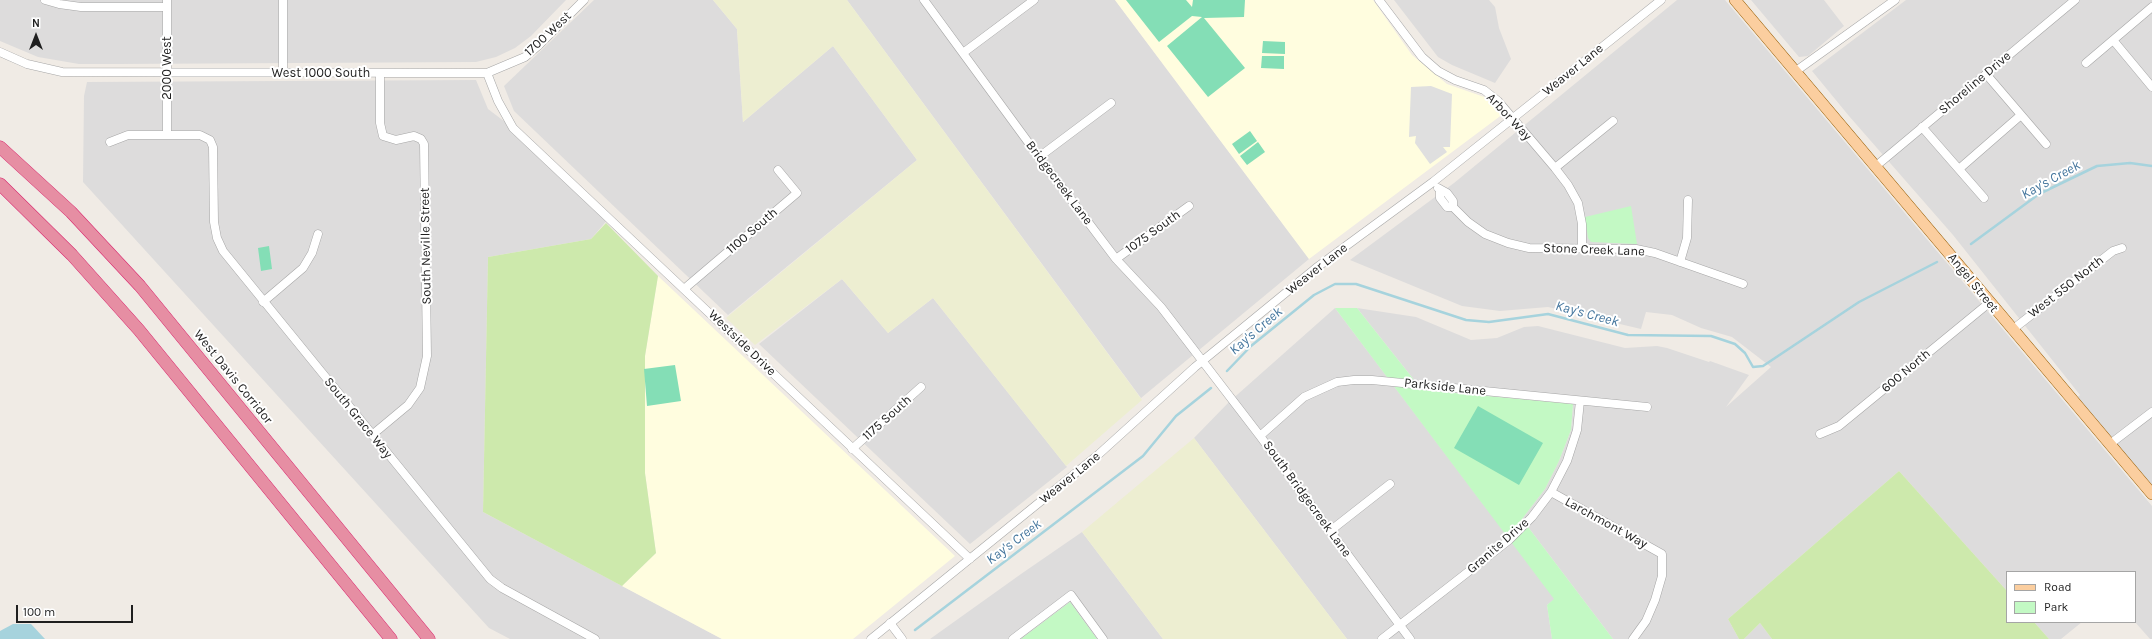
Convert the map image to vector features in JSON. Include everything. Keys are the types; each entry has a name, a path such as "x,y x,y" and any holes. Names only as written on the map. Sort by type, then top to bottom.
{"highway":[{"name":"West Davis Corridor","path":"0,147 71,212 140,286 429,639"},
{"path":"0,184 68,250 129,318 391,639"}],"main road":[{"name":"Angel Street","path":"1735,0 2152,494"}],"street":[{"path":"44,0 81,7 167,3"},
{"path":"283,0 283,72"},
{"name":"1700 West","path":"487,73 525,57 584,0"},
{"name":"Bridgecreek Lane","path":"924,0 1116,259 1161,308 1202,361"},
{"path":"963,53 1034,0"},
{"name":"Arbor Way","path":"1379,0 1422,57 1438,71 1455,80 1484,90 1498,101 1555,168 1568,185 1578,203 1582,224 1582,248"},
{"name":"Weaver Lane","path":"870,639 1099,454 1202,361 1316,268 1434,182 1661,0"},
{"path":"1796,71 1895,0"},
{"name":"Shoreline Drive","path":"1876,166 2075,0"},
{"path":"2086,63 2152,5 2148,0"},
{"name":"2000 West","path":"167,3 168,135"},
{"path":"2113,40 2152,87"},
{"name":"West 1000 South","path":"0,52 27,64 50,70 93,73 487,73"},
{"name":"South Neville Street","path":"372,435 408,405 415,396 420,388 427,356 424,144 421,139 414,136 396,140 383,136 380,122 380,73"},
{"name":"Westside Drive","path":"487,73 498,101 513,128 970,559"},
{"path":"1986,74 2046,144"},
{"path":"1039,157 1111,103"},
{"path":"1959,169 2021,115"},
{"path":"1555,168 1613,121"},
{"path":"1922,127 1984,198"},
{"path":"110,142 128,135 168,135"},
{"name":"South Grace Way","path":"168,135 200,135 210,140 213,147 214,222 217,238 223,251 490,579 502,588 595,639"},
{"name":"1100 South","path":"684,289 797,193 778,170"},
{"name":"Stone Creek Lane","path":"1434,182 1440,191 1447,193 1453,201 1453,207 1468,222 1485,234 1508,243 1529,248 1636,249 1655,253 1743,284"},
{"path":"1680,262 1687,238 1688,200"},
{"name":"1075 South","path":"1116,259 1189,206"},
{"path":"263,302 303,268 312,253 318,234"},
{"name":"West 550 North","path":"2012,330 2113,251 2122,248"},
{"name":"600 North","path":"1820,434 1840,426 1989,302"},
{"name":"South Bridgecreek Lane","path":"1202,361 1260,436 1410,639"},
{"name":"Parkside Lane","path":"1260,436 1304,397 1337,382 1354,380 1372,380 1647,407"},
{"name":"1175 South","path":"852,449 921,387"},
{"name":"Granite Drive","path":"1382,639 1509,540 1532,517 1551,492 1567,461 1578,430 1580,401"},
{"path":"2110,444 2152,412"},
{"path":"1330,530 1390,484"},
{"name":"Larchmont Way","path":"1551,492 1662,554 1662,576 1655,600 1646,621 1633,639"},
{"path":"1013,639 1071,595 1103,639"},
{"path":"890,623 902,639"}],"shaded area":[{"path":"0,0 566,0 531,36 515,48 496,57 476,62 79,64 38,57 0,41"},
{"path":"594,0 713,0 737,29 743,122 833,46 917,160 728,315 514,111 504,86"},
{"path":"847,0 1115,0 1309,259 1141,398"},
{"path":"1115,0 1373,0 1412,55 1447,84 1490,99 1503,114 1309,259"},
{"path":"1394,0 1489,0 1495,7 1499,28 1511,59 1495,83 1452,65 1438,57"},
{"path":"1677,0 1725,0 2152,506 2152,639 2150,639 2136,623 2136,571 2006,571 2006,590 1899,471 1728,619 1739,639 1613,639 1522,519 1545,489 1559,461 1571,430 1573,404 1422,390 1357,308 1416,317 1471,340 1497,338 1524,327 1538,326 1625,348 1657,346 1667,348 1749,375 1726,407 1771,367 1732,337 1701,328 1672,315 1646,312 1641,329 1548,307 1500,311 1462,306 1350,260 1454,183"},
{"path":"1751,0 1824,0 1844,26 1808,56 1799,57"},
{"path":"1906,0 2152,0 2152,494 2073,401 2080,395 1953,235 1849,116 1812,71"},
{"path":"476,80 488,109 513,128 609,218 591,239 488,257 483,512 722,639 510,639 489,628 83,182 84,96 87,82"},
{"path":"1431,86 1452,94 1450,147 1443,147 1447,152 1430,164 1415,143 1416,136 1409,137 1411,87"},
{"path":"658,276 955,556 853,639 722,639 622,586 656,553 645,473 645,356"},
{"path":"842,279 888,333 933,298 1067,467 970,544 759,344"},
{"path":"1335,308 1555,599 1547,605 1552,639 1347,639 1194,438 1229,402"},
{"path":"1082,532 1163,639 930,639 1021,574"},
{"path":"1760,623 1772,639 1744,639"},
{"path":"2035,623 2081,623 2061,639 2049,639"}],"green space":[{"path":"713,0 847,0 1142,400 1066,466 933,298 888,333 842,279 755,345 726,318 917,160 833,46 743,122 737,29"},
{"path":"1126,0 1186,0 1192,7 1193,0 1245,0 1244,17 1204,18 1245,68 1208,97 1167,46 1202,17 1192,16 1159,42"},
{"path":"1263,41 1285,42 1285,54 1262,53"},
{"path":"1262,56 1284,56 1284,69 1261,68"},
{"path":"1250,131 1257,141 1239,154 1232,144"},
{"path":"1258,142 1265,152 1247,165 1240,156"},
{"path":"1631,206 1637,244 1591,242 1588,238 1585,217"},
{"path":"606,223 658,276 645,356 645,473 656,553 622,586 483,512 488,257 591,239"},
{"path":"269,246 272,269 261,271 258,248"},
{"path":"1335,308 1357,308 1422,390 1573,404 1571,430 1559,461 1545,489 1522,519 1613,639 1552,639 1547,605 1554,599"},
{"path":"675,365 681,401 647,406 644,369"},
{"path":"1478,406 1543,443 1519,485 1454,448"},
{"path":"1194,438 1347,639 1163,639 1082,532"},
{"path":"1899,471 2006,590 2006,623 2035,623 2049,639 1772,639 1760,623 1744,639 1739,639 1728,619"},
{"path":"1070,602 1097,639 1021,639"}],"water":[{"path":"13,624 31,624 45,639 0,639 0,631"}],"waterway":[{"name":"Kay's Creek","path":"1971,244 2039,194 2097,166 2130,163 2152,166"},
{"name":"Kay's Creek","path":"1227,371 1251,346 1314,295 1335,284 1356,284 1466,320 1489,322 1548,314 1628,335 1711,336 1735,344 1745,353 1753,367 1763,366 1859,302 1937,262"},
{"name":"Kay's Creek","path":"915,630 1143,456 1176,416 1211,388"}]}
